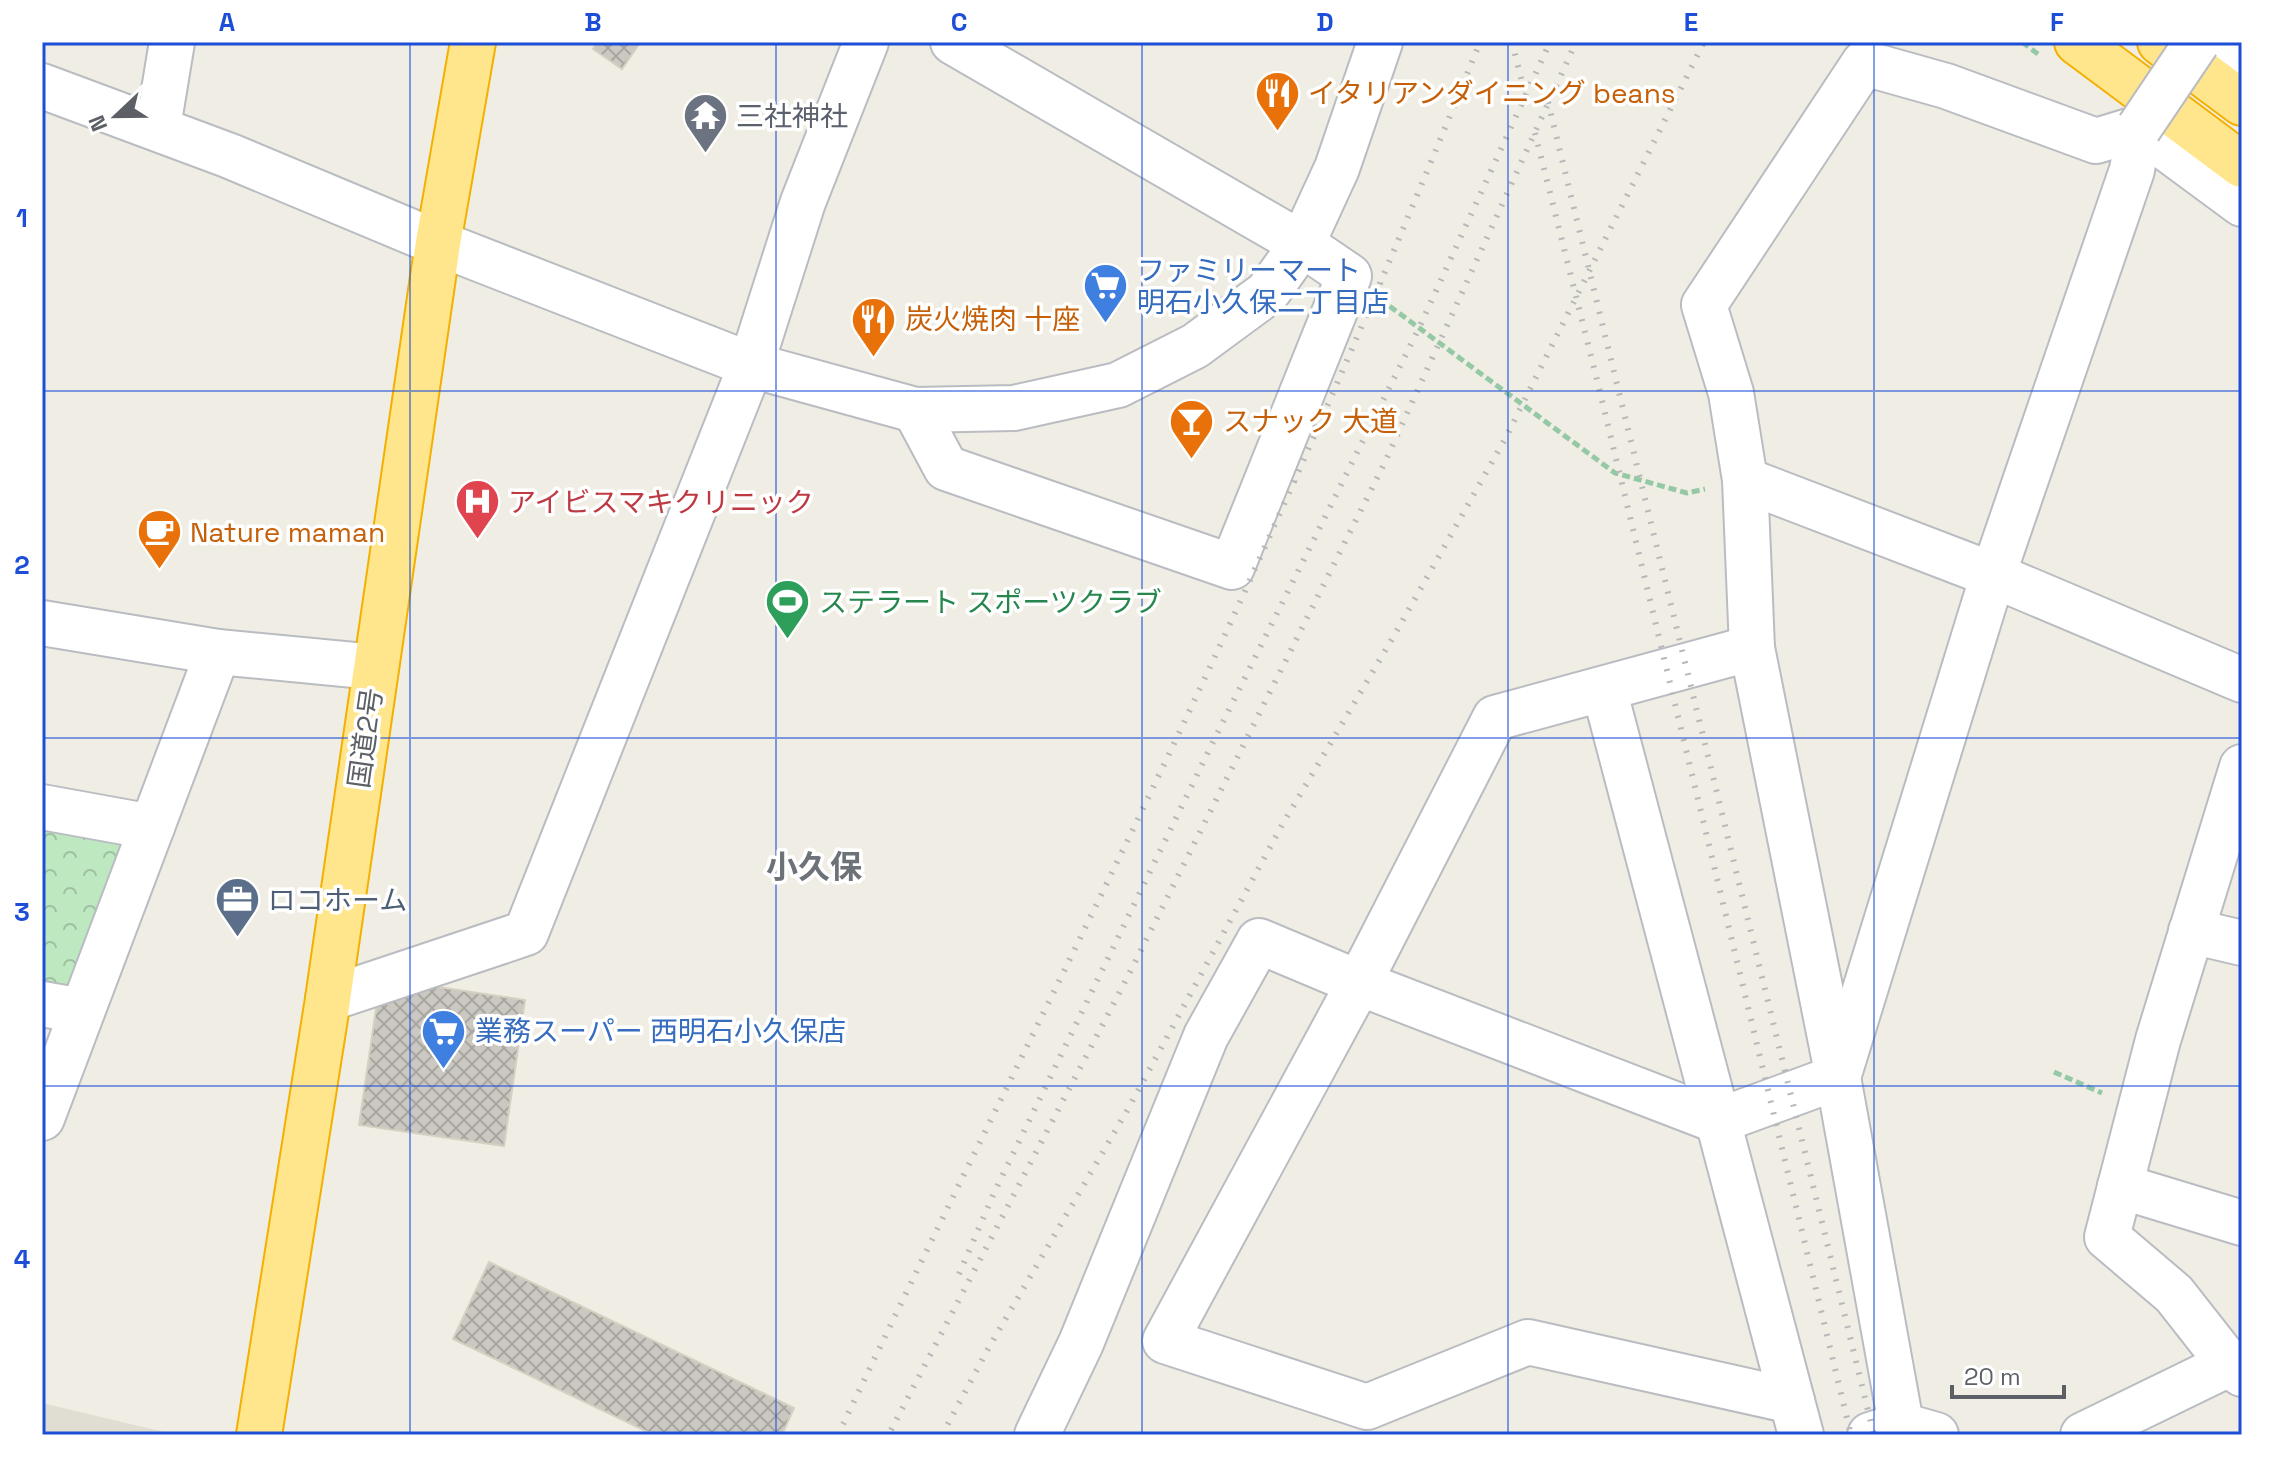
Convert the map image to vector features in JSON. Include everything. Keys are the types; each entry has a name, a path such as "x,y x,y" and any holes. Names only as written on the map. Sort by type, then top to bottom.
{"highway":[{"name":"国道2号","path":"259,1435 328,999 438,243 473,42"},
{"path":"2077,42 2242,165"},
{"path":"2160,42 2242,103"}],"street":[{"path":"158,127 172,42"},
{"path":"328,999 526,933 751,365 803,202 866,42"},
{"path":"915,410 946,468 1232,567 1349,276 1302,244 953,42"},
{"path":"42,86 158,127 438,243 751,365 915,410 1014,408 1118,385 1195,346 1267,293 1302,244 1337,168 1380,42"},
{"path":"1838,1077 1993,575 2132,170 2139,128 2197,42"},
{"path":"2222,42 2242,56"},
{"path":"1902,1432 1838,1077 1752,648 1745,480 1731,393 1704,305 1864,63 1946,86 2096,141 2139,128"},
{"path":"2139,128 2242,204"},
{"path":"1745,480 1993,575 2242,680"},
{"path":"42,623 218,652 375,667"},
{"path":"1752,648 1495,718 1359,983 1165,1341 1367,1407 1528,1342 1796,1418"},
{"path":"42,1118 62,1008 152,827 218,652"},
{"path":"1604,689 1796,1418"},
{"path":"2083,1435 2235,1369 2174,1294 2107,1237 2191,931 2242,767"},
{"path":"42,807 152,827"},
{"path":"2191,931 2242,943"},
{"path":"1037,1435 1081,1343 1206,1036 1259,941 1359,983 1718,1121 1838,1077"},
{"path":"2120,1186 2242,1223"}],"path":[{"path":"1349,276 1615,473 1687,493 1745,480"},
{"path":"2054,1072 2140,1110"}],"shaded area":[{"path":"42,1403 177,1435 42,1435"}],"green space":[{"path":"42,816 122,841 68,997 42,992"}],"building":[{"path":"597,42 639,44 622,69 593,49"},
{"path":"391,980 525,1000 504,1146 359,1125 377,1002 388,1004"},
{"path":"489,1262 794,1408 782,1435 654,1435 453,1339"}],"railway":[{"path":"838,1435 1142,811 1240,602 1363,323 1480,42"},
{"path":"1512,42 1526,98"},
{"path":"959,1274 994,1193 1211,746 1419,328 1550,42"},
{"path":"891,1430 1128,976 1384,464 1576,42"},
{"path":"942,1435 988,1349 1128,1109 1281,827 1505,439 1704,42"},
{"path":"1548,102 1874,1435"},
{"path":"1535,133 1851,1435"}],"place":[{"name":"イタリアンダイニング beans","path":"1277,132"},
{"name":"三社神社","path":"705,155"},
{"name":"ファミリーマート 明石小久保二丁目店","path":"1106,325"},
{"name":"炭火焼肉 十座","path":"874,358"},
{"name":"スナック 大道","path":"1192,460"},
{"name":"アイビスマキクリニック","path":"477,541"},
{"name":"Nature maman","path":"159,571"},
{"name":"ステラート スポーツクラブ","path":"788,641"},
{"name":"ロコホーム","path":"237,939"},
{"name":"業務スーパー 西明石小久保店","path":"444,1070"}],"district":[{"name":"小久保","path":"814,867"}]}
